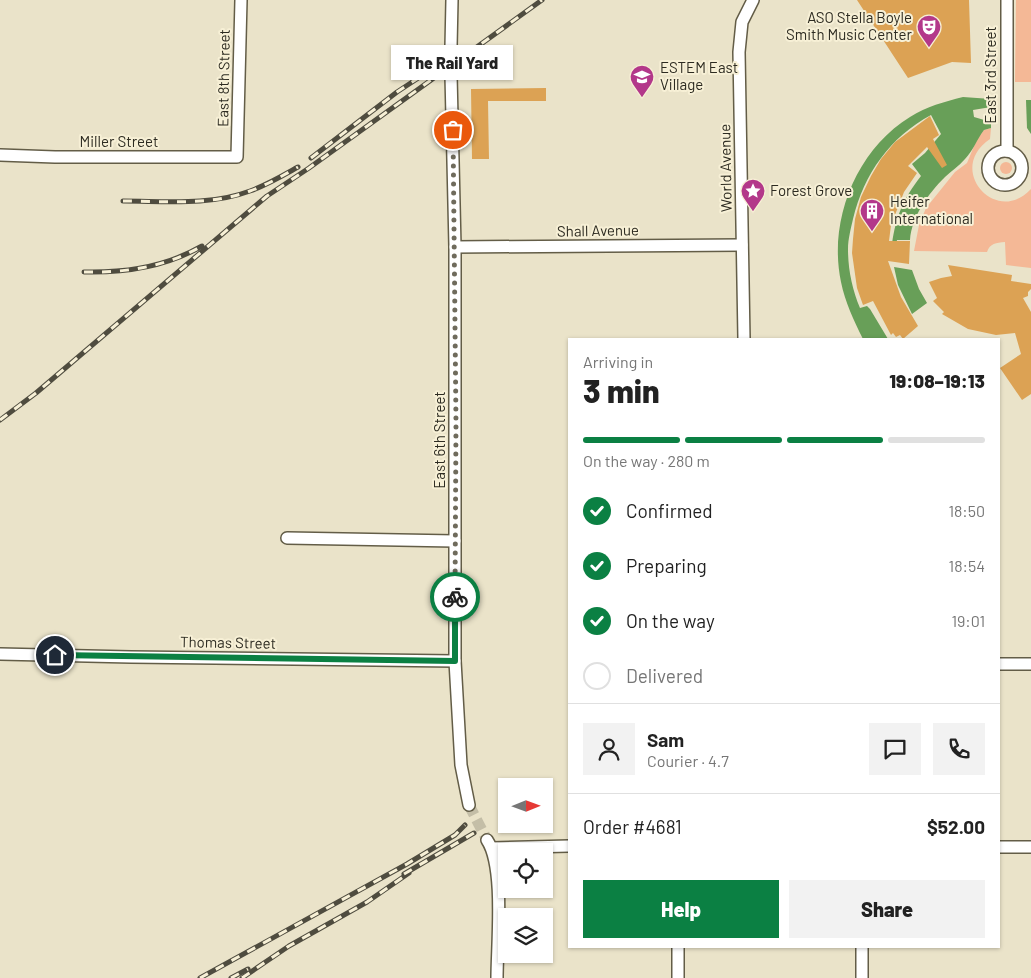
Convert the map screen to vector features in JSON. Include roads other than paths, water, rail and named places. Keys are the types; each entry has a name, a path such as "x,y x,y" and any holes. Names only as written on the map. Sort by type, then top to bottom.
{"street":[{"name":"East 8th Street","path":"237,157 241,0"},
{"path":"451,47 452,0"},
{"name":"World Avenue","path":"744,338 739,52 742,22 753,0"},
{"name":"East 3rd Street","path":"1006,151 1007,0"},
{"name":"East 6th Street","path":"451,75 455,247 455,661 461,765 469,805"},
{"name":"Miller Street","path":"0,155 55,157 237,157"},
{"name":"Shall Avenue","path":"455,247 742,245"},
{"path":"287,538 455,540"},
{"name":"Thomas Street","path":"0,654 455,661"},
{"path":"1000,664 1031,664"},
{"path":"497,978 498,887 496,867 490,844 568,846"},
{"path":"1000,847 1031,847"},
{"path":"678,948 678,978"},
{"path":"862,948 862,978"}],"tunnel":[{"path":"451,47 451,75"},
{"path":"469,805 487,840"}],"railway":[{"path":"0,420 36,393 267,196 309,168 542,0"},
{"path":"311,158 397,92 438,65"},
{"path":"123,201 187,202 235,196 256,189 298,167"},
{"path":"84,272 130,270 160,264 202,246"},
{"path":"200,978 407,864 455,835 465,825"},
{"path":"404,874 474,833"},
{"path":"242,978 289,946 367,902 409,873"},
{"path":"231,978 248,969"}],"place":[{"name":"ASO Stella Boyle Smith Music Center","path":"929,48"},
{"name":"ESTEM East Village","path":"642,98"},
{"name":"The Rail Yard","path":"453,130"},
{"name":"Forest Grove","path":"753,212"},
{"name":"Heifer International","path":"872,232"}]}
